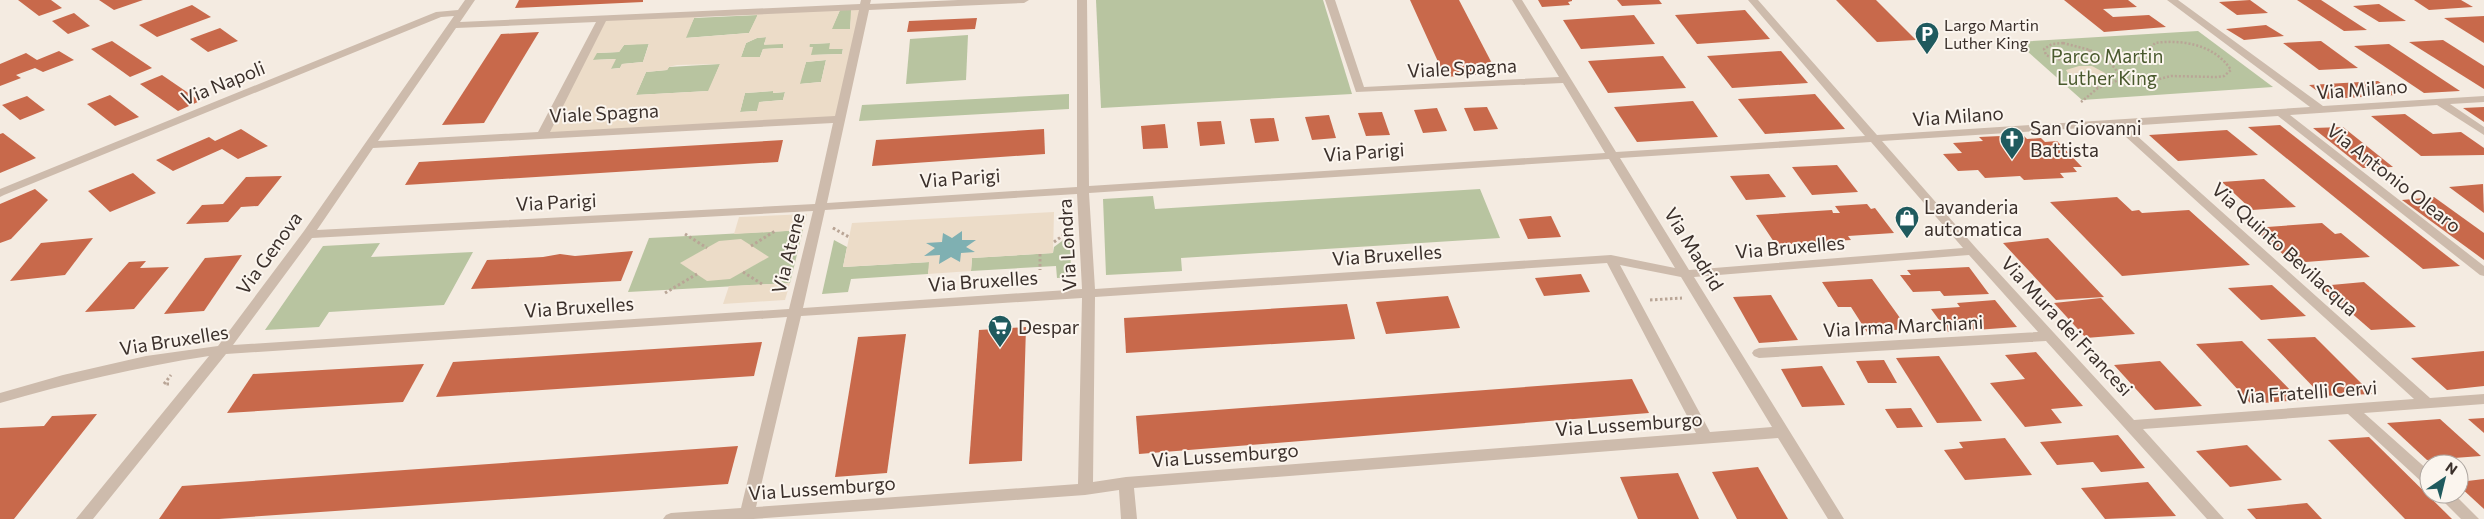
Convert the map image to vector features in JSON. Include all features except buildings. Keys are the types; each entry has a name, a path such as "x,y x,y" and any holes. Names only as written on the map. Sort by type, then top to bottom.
{"street":[{"name":"Via Genova","path":"84,519 222,350 308,234 470,0"},
{"path":"452,25 865,3 1024,0"},
{"name":"Via Londra","path":"1082,0 1083,188 1089,293 1085,489"},
{"name":"Viale Spagna","path":"1330,0 1360,90 1566,80"},
{"name":"Via Madrid","path":"1517,0 1836,519"},
{"name":"Via Mura dei Francesi","path":"1753,0 1972,251 2216,519"},
{"path":"2172,0 2321,110"},
{"name":"Via Atene","path":"747,514 820,207 865,3"},
{"name":"Via Napoli","path":"0,193 439,14 460,13"},
{"path":"543,134 603,18"},
{"name":"Via Milano","path":"1613,156 2484,99"},
{"path":"2439,102 2484,132"},
{"name":"Via Antonio Olearo","path":"2280,112 2484,272"},
{"name":"Viale Spagna","path":"370,145 840,119"},
{"name":"Via Quinto Bevilacqua","path":"2118,123 2427,403"},
{"name":"Via Parigi","path":"308,234 820,207 1083,188 1613,156"},
{"name":"Via Bruxelles","path":"0,398 63,380 146,361 222,350 1612,259 1686,274 1972,251"},
{"path":"1612,259 1706,438"},
{"name":"Via Irma Marchiani","path":"1759,353 2050,336"},
{"name":"Via Fratelli Cervi","path":"2132,425 2484,399"},
{"path":"2351,409 2419,471"},
{"name":"Via Lussemburgo","path":"671,519 1085,489 1126,483 1782,432"},
{"path":"1126,483 1129,519"},
{"path":"2455,504 2471,519"}],"path":[{"path":"2081,102 2098,88 2119,80 2152,81 2171,76 2216,77 2224,76 2231,70 2224,61 2207,49 2183,42 2155,43 2139,60 2112,62"},
{"path":"2091,49 2072,61 2059,60 2044,52 2046,47 2058,44 2091,49 2112,62 2121,76 2119,80"},
{"path":"2089,84 2098,88"},
{"path":"833,228 849,237"},
{"path":"1054,242 1074,229"},
{"path":"751,246 775,231"},
{"path":"685,234 707,248"},
{"path":"1040,254 1040,270"},
{"path":"743,272 762,284"},
{"path":"664,293 697,274"},
{"path":"1634,301 1700,296"},
{"path":"169,384 164,384 172,375"}],"green space":[{"path":"1096,0 1323,0 1352,94 1101,108"},
{"path":"852,9 850,29 831,30 840,10"},
{"path":"758,15 749,33 685,38 694,18"},
{"name":"Parco Martin Luther King","path":"2198,31 2273,87 2082,100 2017,42"},
{"path":"968,35 966,80 906,84 910,39"},
{"path":"767,37 764,44 784,44 783,48 763,49 760,57 741,57 746,43 757,38"},
{"path":"649,43 643,62 622,64 620,68 610,69 615,59 592,60 596,53 619,52 624,45"},
{"path":"831,43 830,49 843,48 842,54 811,55 809,44"},
{"path":"826,60 821,82 799,84 806,62"},
{"path":"720,64 709,91 636,95 646,72 667,70 669,67"},
{"path":"773,91 773,93 785,92 783,100 760,102 757,111 740,112 745,93"},
{"path":"1069,94 1069,109 859,121 862,105"},
{"path":"693,99 690,109 669,113 675,100"},
{"path":"1480,189 1500,238 1181,258 1182,271 1106,275 1103,199 1153,196 1155,209"},
{"path":"803,230 790,283 628,292 649,238"},
{"path":"1070,235 1071,277 1057,278 1056,266 971,271 972,258 1053,253 1054,247"},
{"path":"834,240 847,247 843,267 930,262 928,274 851,279 848,292 822,294"},
{"path":"380,243 371,257 473,252 444,305 329,312 319,327 265,330 323,246"}],"shaded area":[{"path":"865,7 840,119 543,134 603,18","holes":["840,10 851,10 850,29 832,29","757,15 749,33 686,38 694,18 704,16","766,37 764,45 783,44 783,48 763,49 760,57 741,57 746,43 757,38","830,43 829,49 843,49 842,54 811,55 813,47 809,47 810,44","649,44 643,62 622,64 620,68 611,69 616,59 593,60 597,53 619,52 624,45","826,60 821,82 800,84 806,62","720,64 708,91 636,95 646,72 667,70 669,67 677,65","785,92 783,100 759,102 757,111 740,112 745,93"]},
{"path":"2079,66 2092,66 2105,73 2102,77 2086,85 2070,77 2066,70"},
{"path":"1054,212 1053,253 972,258 971,271 928,274 929,262 843,267 852,223"},
{"path":"807,214 803,230 734,234 739,217"},
{"path":"741,239 769,257 730,279 707,281 680,263 719,241"},
{"path":"790,283 785,300 723,304 729,286"}],"water":[{"path":"962,231 962,240 976,240 966,247 975,252 961,253 960,262 951,257 939,264 940,255 924,256 935,248 926,243 942,242 943,233 952,238"}],"place":[{"name":"Largo Martin Luther King","path":"1927,55"},
{"name":"San Giovanni Battista","path":"2012,160"},
{"name":"Lavanderia automatica","path":"1907,239"},
{"name":"Despar","path":"1000,348"}]}
